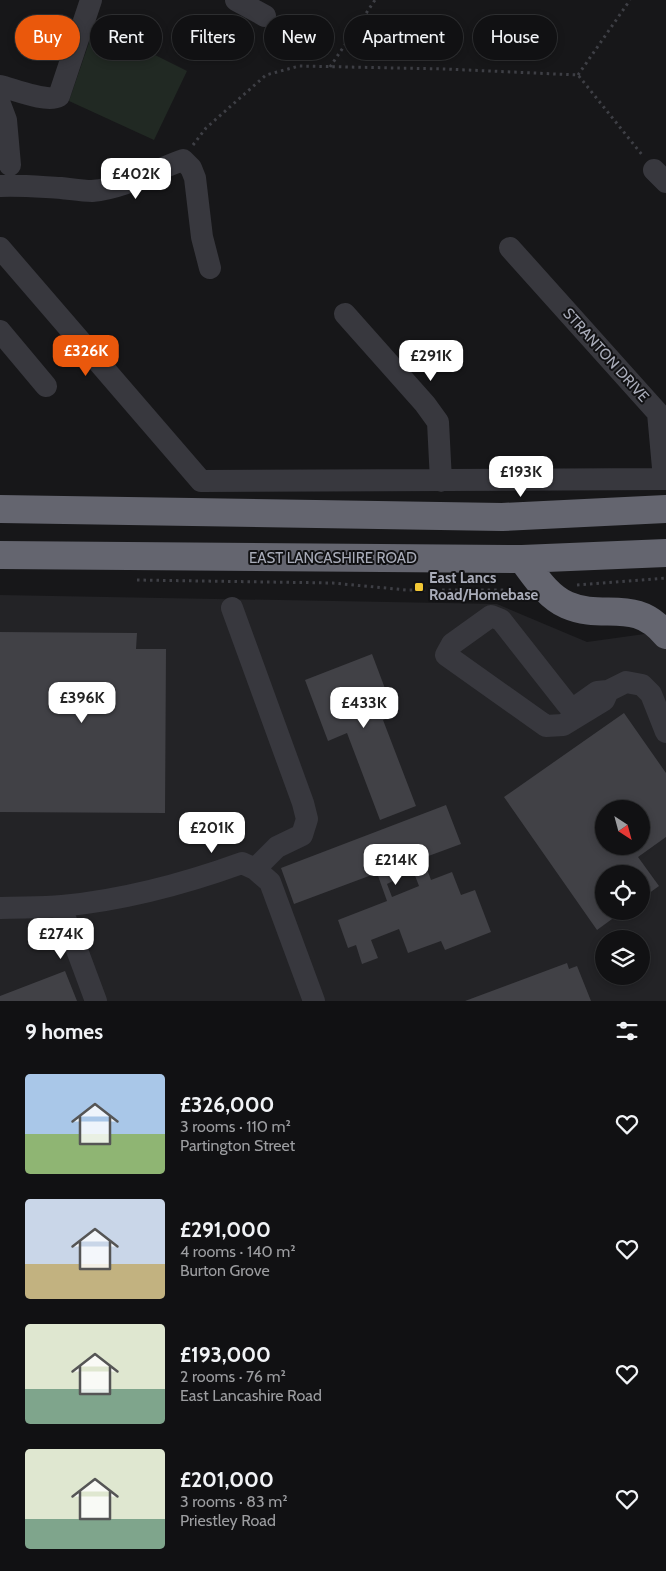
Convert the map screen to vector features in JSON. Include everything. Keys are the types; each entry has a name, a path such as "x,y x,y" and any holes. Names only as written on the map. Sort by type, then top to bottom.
{"highway":[{"path":"0,509 502,516 666,509"},
{"name":"EAST LANCASHIRE ROAD","path":"0,555 522,560 666,554"},
{"path":"522,560 546,590 566,605 591,611 620,610 632,613 649,619 666,635"}],"street":[{"path":"0,86 45,98 59,96 91,0"},
{"path":"236,0 264,15"},
{"path":"0,104 6,120 10,165"},
{"path":"0,186 91,191 120,186 138,180 160,168 183,160 191,168 195,178 194,235 210,268"},
{"path":"0,248 201,481 665,479"},
{"name":"STRANTON DRIVE","path":"510,248 658,413 665,479"},
{"path":"345,314 425,404 438,422 441,481"},
{"path":"0,331 46,386"},
{"path":"539,480 540,515"},
{"path":"232,608 303,803 307,819 302,835 277,847 255,869"},
{"path":"606,696 597,692 573,709 501,620 491,616 452,644 446,654 546,726 563,726 606,696 626,682 642,685 651,694 666,732"},
{"path":"0,908 61,906 134,895 242,864 255,869 270,882 314,1001"},
{"path":"61,906 96,1001"}],"path":[{"path":"330,67 375,0"},
{"path":"578,75 630,0"},
{"path":"183,160 206,128 266,74 299,66 445,69 578,75 660,176"},
{"path":"575,585 666,578"},
{"path":"127,580 333,584 406,590 503,590 513,591 526,600"}],"shaded area":[{"path":"90,40 90,60 162,58 187,71 154,140 69,101"},
{"path":"0,595 497,604 587,642 666,631 666,1001 0,1001"}],"building":[{"path":"0,632 137,633 136,649 166,649 165,813 0,812"},
{"path":"372,654 395,715 383,720 416,806 380,820 347,733 328,741 305,680"},
{"path":"624,713 666,773 666,837 650,848 650,800 595,800 595,855 641,855 638,857 644,865 595,865 595,920 611,920 597,930 504,797"},
{"path":"446,805 461,844 423,858 431,880 452,872 461,895 475,890 491,932 445,950 441,941 408,953 399,929 371,940 378,958 362,964 356,945 348,948 338,920 387,901 377,873 294,904 281,868","holes":["409,860 419,886 392,897 387,884 395,880 390,868"]},
{"path":"650,874 659,886 650,892"},
{"path":"567,963 569,969 577,966 591,1001 465,1001"},
{"path":"65,971 77,1001 0,1001 0,996"}],"place":[{"name":"East Lancs Road/Homebase","path":"419,587"}]}
